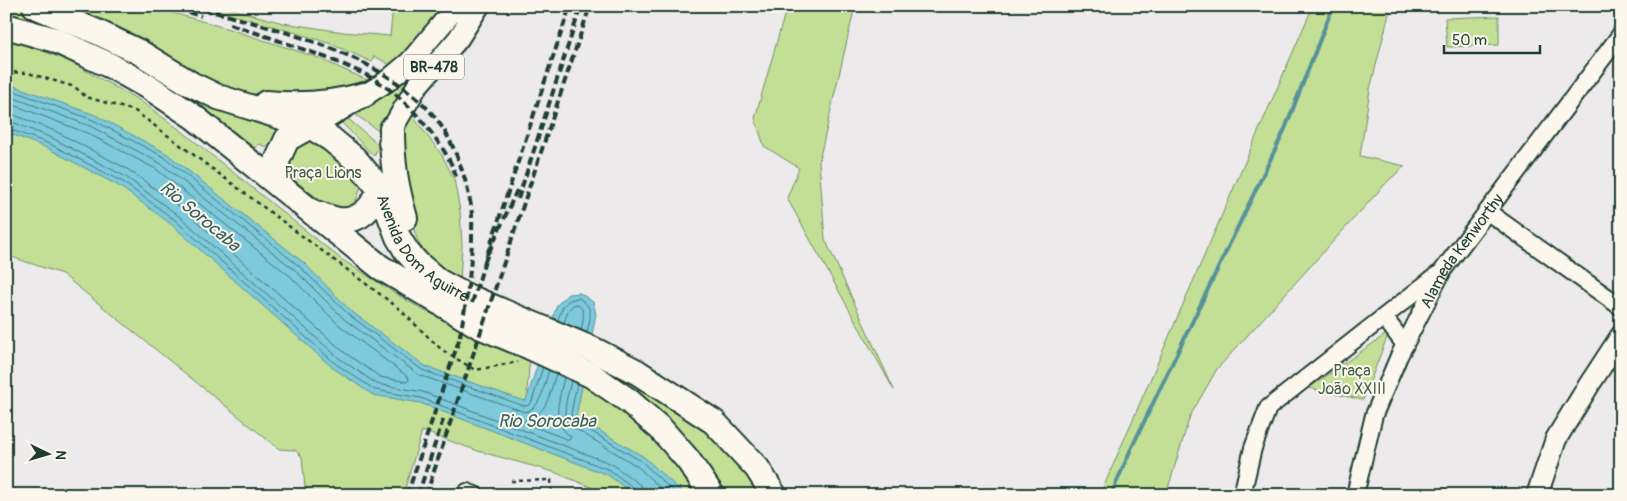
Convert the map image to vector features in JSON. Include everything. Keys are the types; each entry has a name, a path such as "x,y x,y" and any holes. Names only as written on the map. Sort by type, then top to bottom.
{"highway":[{"name":"Avenida Dom Aguirre","path":"36,6 130,48 191,84 218,97 310,126 332,139 355,159 380,189 398,237 418,264 438,282 464,295 531,345 594,350 636,372 714,422 757,468 774,495"},
{"name":"Avenida Dom Aguirre","path":"6,27 54,40 111,66 152,89 194,116 380,268 479,326 531,345 591,375 629,401 661,429 688,460 712,495"},
{"path":"6,27 131,91 205,143 348,258 427,306 479,326"},
{"name":"BR-478","path":"218,97 293,106 344,101 364,95"},
{"path":"279,185 277,161 287,139 310,126"},
{"path":"392,129 392,159 398,192 410,234 422,260 438,282"},
{"name":"BR-478","path":"314,213 339,220 358,216 374,203 380,189"}],"main road":[{"name":"BR-478","path":"380,189 392,129 417,86 458,39 479,6"},
{"name":"BR-478","path":"364,95 386,82 410,62 453,10"},
{"path":"310,126 326,119 364,95"},
{"path":"1537,495 1556,439 1621,336"}],"street":[{"name":"Alameda Kenworthy","path":"1355,495 1357,480 1374,415 1405,345 1443,270 1621,34"},
{"path":"1488,212 1621,307"},
{"path":"1242,495 1253,448 1268,408 1443,270"},
{"path":"1384,317 1405,345"}],"path":[{"path":"6,72 28,73 75,87 86,97 135,111 397,307 442,350 475,370 531,345"},
{"path":"511,481 551,480 552,495"}],"green space":[{"path":"6,6 14,6 47,18 281,127 280,130 267,147 259,144 254,148 192,101 158,83 6,18"},
{"path":"54,6 149,6 316,57 369,81 373,87 268,96 236,91 205,79"},
{"path":"201,6 221,6 283,23 343,32 390,36 393,6 448,6 394,67 374,56 372,62 307,36"},
{"path":"787,6 855,6 819,161 825,239 894,390 787,198 799,168 764,146 755,118"},
{"path":"1313,6 1391,6 1370,89 1360,156 1405,166 1388,181 1217,369 1190,416 1166,495 1100,495"},
{"path":"1499,16 1499,45 1447,47 1445,18"},
{"path":"6,36 68,61 139,100 183,132 341,259 398,295 423,310 530,355 527,392 576,411 583,378 639,421 703,495 610,495 554,472 478,451 422,431 403,495 316,495 305,488 302,457 295,450 279,449 62,274 6,255"},
{"path":"433,54 387,118 383,134 356,115 396,87"},
{"path":"411,114 442,155 454,179 460,211 462,245 460,283 431,264 420,247 403,199 403,129"},
{"path":"347,118 379,145 374,156 341,122"},
{"name":"Praça Lions","path":"313,140 354,170 361,186 356,201 345,208 329,207 292,179 285,167 298,141"},
{"name":"Praça João XXIII","path":"1389,332 1363,400 1309,388"},
{"path":"588,354 703,426 727,449 764,495 723,495 586,365"}],"water":[{"name":"Rio Sorocaba","path":"6,83 95,115 166,153 303,262 351,311 425,366 524,401 526,400 557,305 568,294 580,293 593,302 596,314 576,417 644,457 685,495 635,495 608,475 420,403 373,395 333,368 171,224 119,186 47,148 6,132"}],"waterway":[{"path":"1111,495 1131,449 1285,129 1333,6"}],"railway":[{"path":"165,6 201,16"},
{"path":"192,6 297,36 334,50 369,66 401,86 428,109 448,137 455,152 466,184 472,210 471,264 459,340"},
{"path":"517,190 485,261 570,6"},
{"path":"518,199 581,6"},
{"path":"426,495 590,6"},
{"path":"230,24 342,64 383,85 419,117 442,147 457,180"},
{"path":"472,303 485,261"},
{"path":"407,495 461,334"},
{"path":"418,495 444,417"}]}
